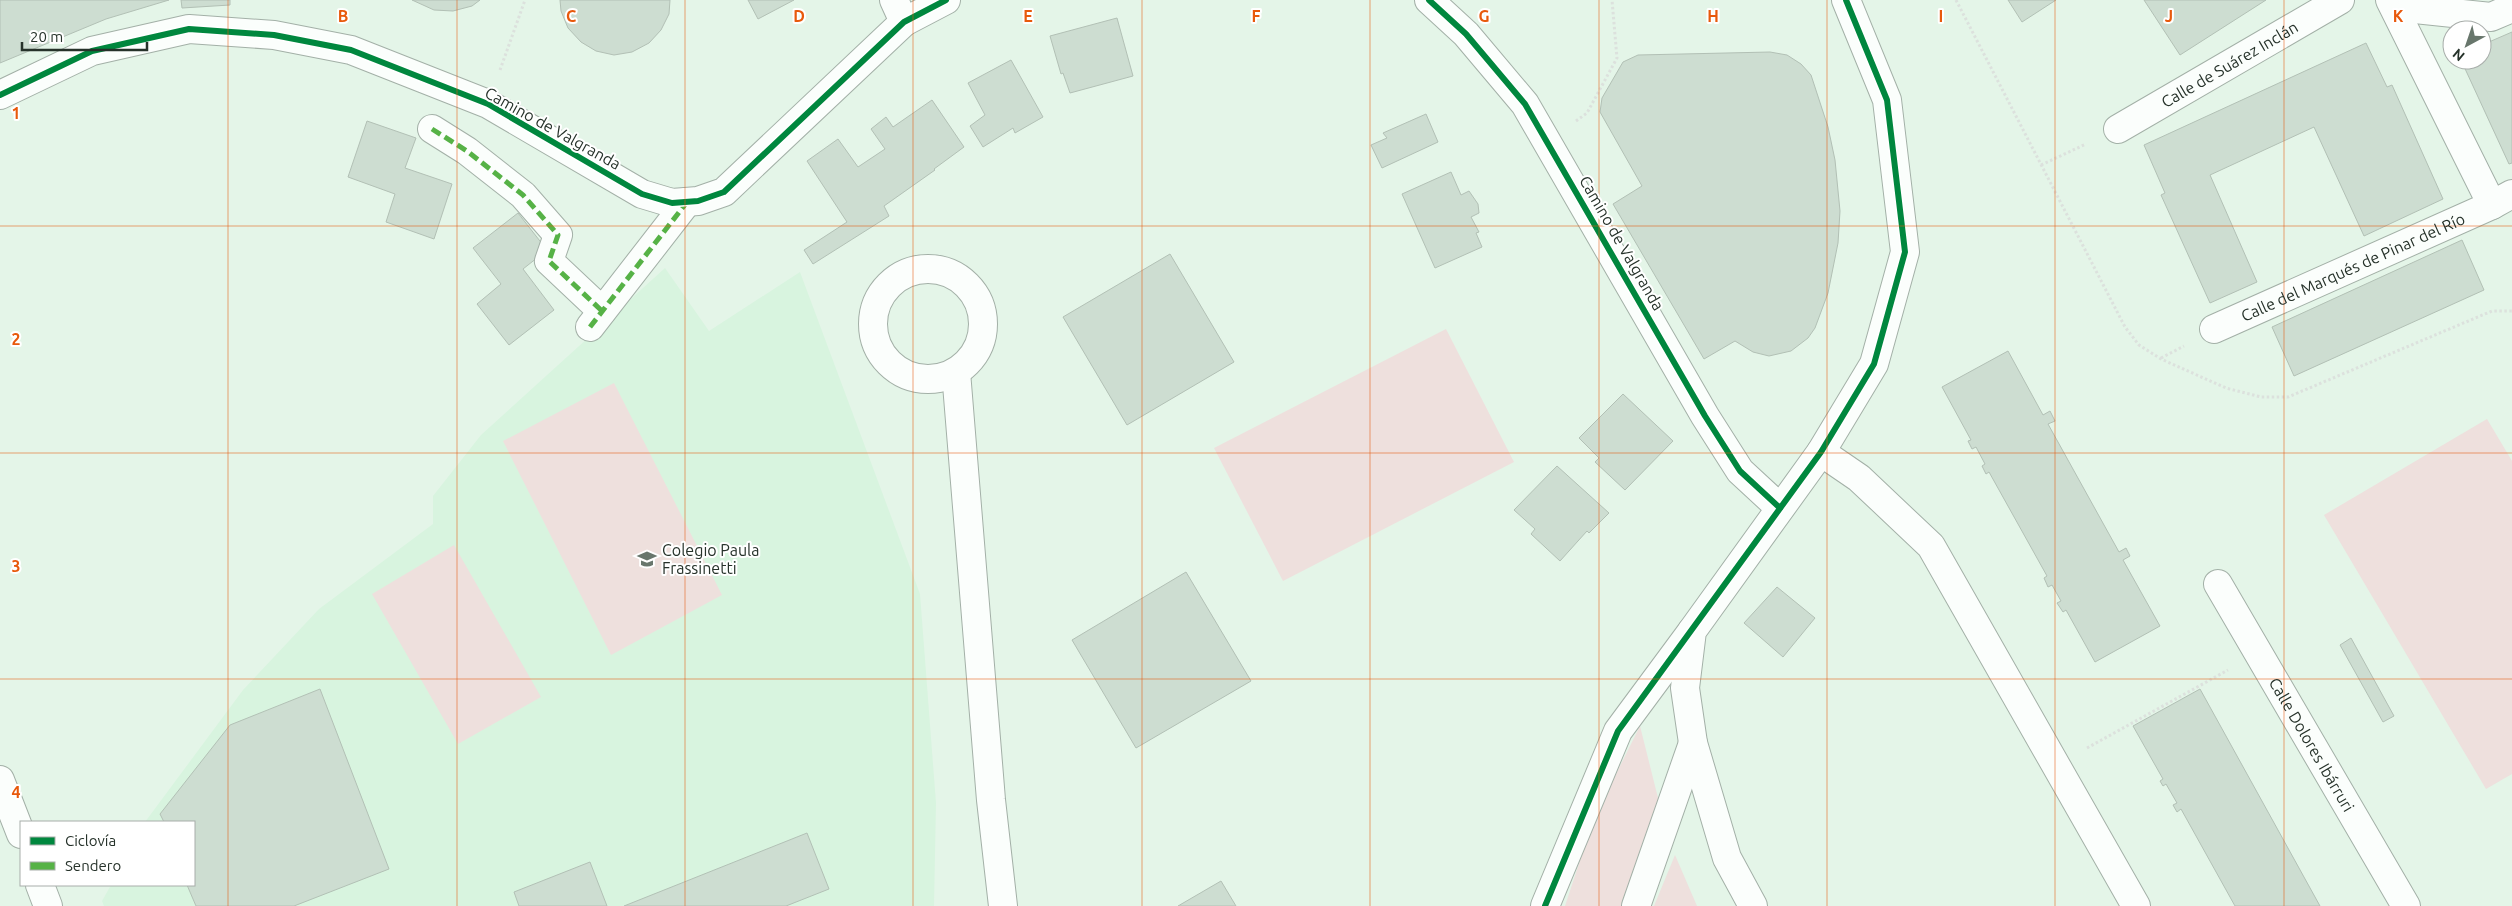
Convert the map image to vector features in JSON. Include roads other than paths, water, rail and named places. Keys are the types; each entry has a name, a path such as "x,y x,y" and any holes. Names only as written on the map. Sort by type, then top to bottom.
{"street":[{"name":"Camino de Valgranda","path":"0,95 92,51 189,29 274,35 351,50 488,104 642,194 672,202 698,201 724,192 899,11 946,0"},
{"name":"Camino de Valgranda","path":"1429,0 1466,34 1525,104 1550,144 1705,416 1735,464 1740,471 1780,508"},
{"path":"1545,906 1618,731 1821,452 1874,364 1904,252 1887,100 1846,0"},
{"name":"Calle de Suárez Inclán","path":"2118,129 2340,0"},
{"name":"Calle del Marqués de Pinar del Río","path":"2393,4 2491,17 2512,8"},
{"name":"Calle del Marqués de Pinar del Río","path":"2214,329 2502,200 2393,4"},
{"path":"432,129 468,150 523,194 558,235 549,261 596,319 687,202"},
{"path":"956,372 938,379 919,378 900,372 889,362 878,347 874,328 876,305 886,289 900,276 912,271 931,269 950,273 965,282 977,298 983,316 983,334 976,352 956,372 991,800 1003,906"},
{"path":"1821,452 1859,478 1931,546 2136,906"},
{"name":"Calle Dolores Ibárruri","path":"2218,584 2406,906"},
{"path":"1692,631 1684,688 1693,743 1727,858 1753,906"},
{"path":"1636,906 1693,743"},
{"path":"0,780 20,831"},
{"path":"40,886 48,906"}],"place":[{"name":"Colegio Paula Frassinetti","path":"647,559"}]}
